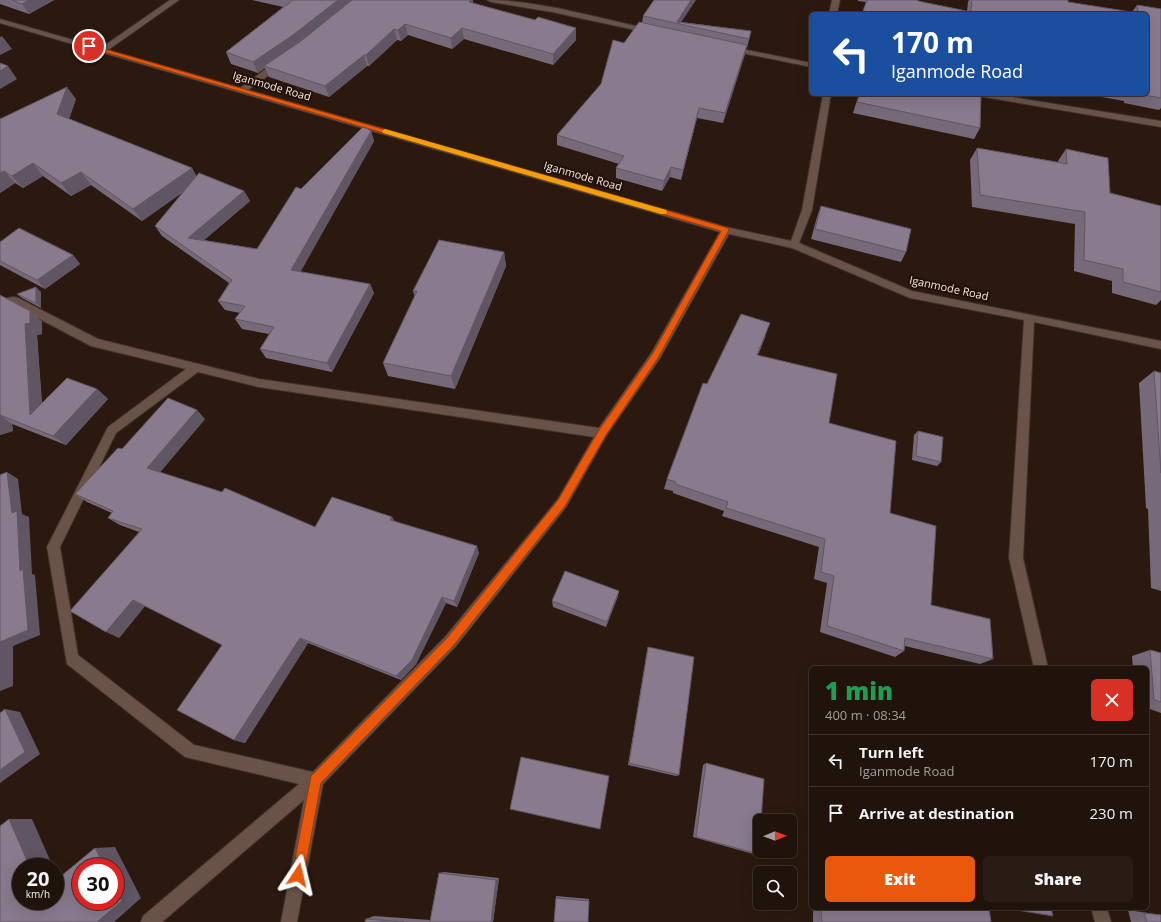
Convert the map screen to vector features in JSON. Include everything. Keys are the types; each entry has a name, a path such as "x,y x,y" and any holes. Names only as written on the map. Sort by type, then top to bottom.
{"street":[{"path":"103,50 175,0"},
{"path":"492,0 552,10 656,33"},
{"path":"833,12 836,0"},
{"name":"Iganmode Road","path":"0,20 726,230 794,245 910,294 1029,316 1161,345"},
{"path":"726,47 809,65"},
{"path":"242,90 288,58"},
{"path":"794,245 807,210 826,96"},
{"path":"990,96 1161,124"},
{"path":"149,922 316,780 451,641 562,503 602,433 656,355 726,230"},
{"path":"0,303 14,301 95,343 259,383 602,433"},
{"path":"1029,316 1016,558 1041,666"},
{"path":"196,368 112,430 53,547 72,659 190,752 316,780"},
{"path":"289,922 316,780"},
{"path":"1100,910 1103,922"}],"building":[{"path":"12,0 28,0 22,4"},
{"path":"293,0 338,0 293,35 253,62 226,52"},
{"path":"352,0 471,0 469,2 535,20 538,17 576,28 553,54 462,28 451,38 405,24 398,30 394,29 366,55 364,55 325,86 264,66 301,41"},
{"path":"654,0 691,0 677,22 751,31 749,39 643,16"},
{"path":"867,0 918,0 971,12 863,12"},
{"path":"972,0 1068,0 1068,2 1132,12 971,12"},
{"path":"1137,5 1161,9 1161,98 1149,96 1149,12 1138,12"},
{"path":"639,22 747,45 725,113 699,108 683,170 671,167 664,181 616,168 624,156 557,135 601,84 613,40 624,43"},
{"path":"0,63 8,66 0,71"},
{"path":"67,87 57,114 192,168 133,209 81,172 61,183 33,163 12,176 4,171 0,173 0,119"},
{"path":"859,96 981,96 980,128 857,102"},
{"path":"364,126 371,131 291,270 370,284 327,363 260,349 274,327 235,319 245,306 218,301 232,280 155,226 199,173 244,191 188,238 257,249 296,187 301,189"},
{"path":"977,148 1067,164 1066,149 1108,158 1110,193 1161,206 1161,292 1123,282 1123,269 1084,260 1085,212 980,195"},
{"path":"821,206 911,229 906,252 815,229"},
{"path":"19,228 73,255 37,280 0,261 0,242"},
{"path":"439,240 504,252 451,376 383,363 417,291 413,291"},
{"path":"36,287 36,303 17,294"},
{"path":"0,295 30,311 30,323 25,324 30,415 67,378 97,389 53,436 0,415"},
{"path":"741,314 770,323 757,355 837,374 829,423 896,441 890,513 936,526 931,605 990,619 993,659 905,638 904,651 827,626 834,576 821,572 825,539 726,508 728,502 675,484 676,482 667,479 703,383 707,384"},
{"path":"1154,371 1161,373 1161,473"},
{"path":"168,398 197,410 147,468 222,492 225,488 315,527 332,497 392,517 390,520 477,546 454,601 442,597 412,660 396,676 300,638 234,740 177,710 222,645 133,600 106,632 70,611 142,529 108,518 113,511 75,494 118,448 122,449"},
{"path":"918,431 943,437 941,462 916,456"},
{"path":"7,472 12,513 17,511 20,571 23,569 28,630 0,642 0,475"},
{"path":"565,571 619,591 607,622 552,601"},
{"path":"648,647 694,657 679,775 629,763"},
{"path":"1150,650 1161,653 1161,702 1154,700"},
{"path":"5,709 25,752 0,770 0,713"},
{"path":"521,757 609,776 600,829 510,809"},
{"path":"706,763 764,779 762,814 753,814 753,853 696,837"},
{"path":"9,819 26,858 12,858 12,910 64,910 64,874 72,867 72,910 111,910 97,922 0,922 0,826"},
{"path":"95,848 100,858 83,858"},
{"path":"439,873 496,880 491,922 430,922"},
{"path":"556,898 589,901 588,922 554,922"},
{"path":"821,910 989,910 991,922 822,922"},
{"path":"1016,910 1052,910 1053,916"},
{"path":"1144,913 1161,915 1161,922 1147,922"},
{"path":"366,919 404,922 365,922"}],"slow traffic":[{"path":"385,131 663,212"}],"route":[{"path":"89,46 726,230 656,355 602,433 562,503 451,641 316,780 298,875"}]}
